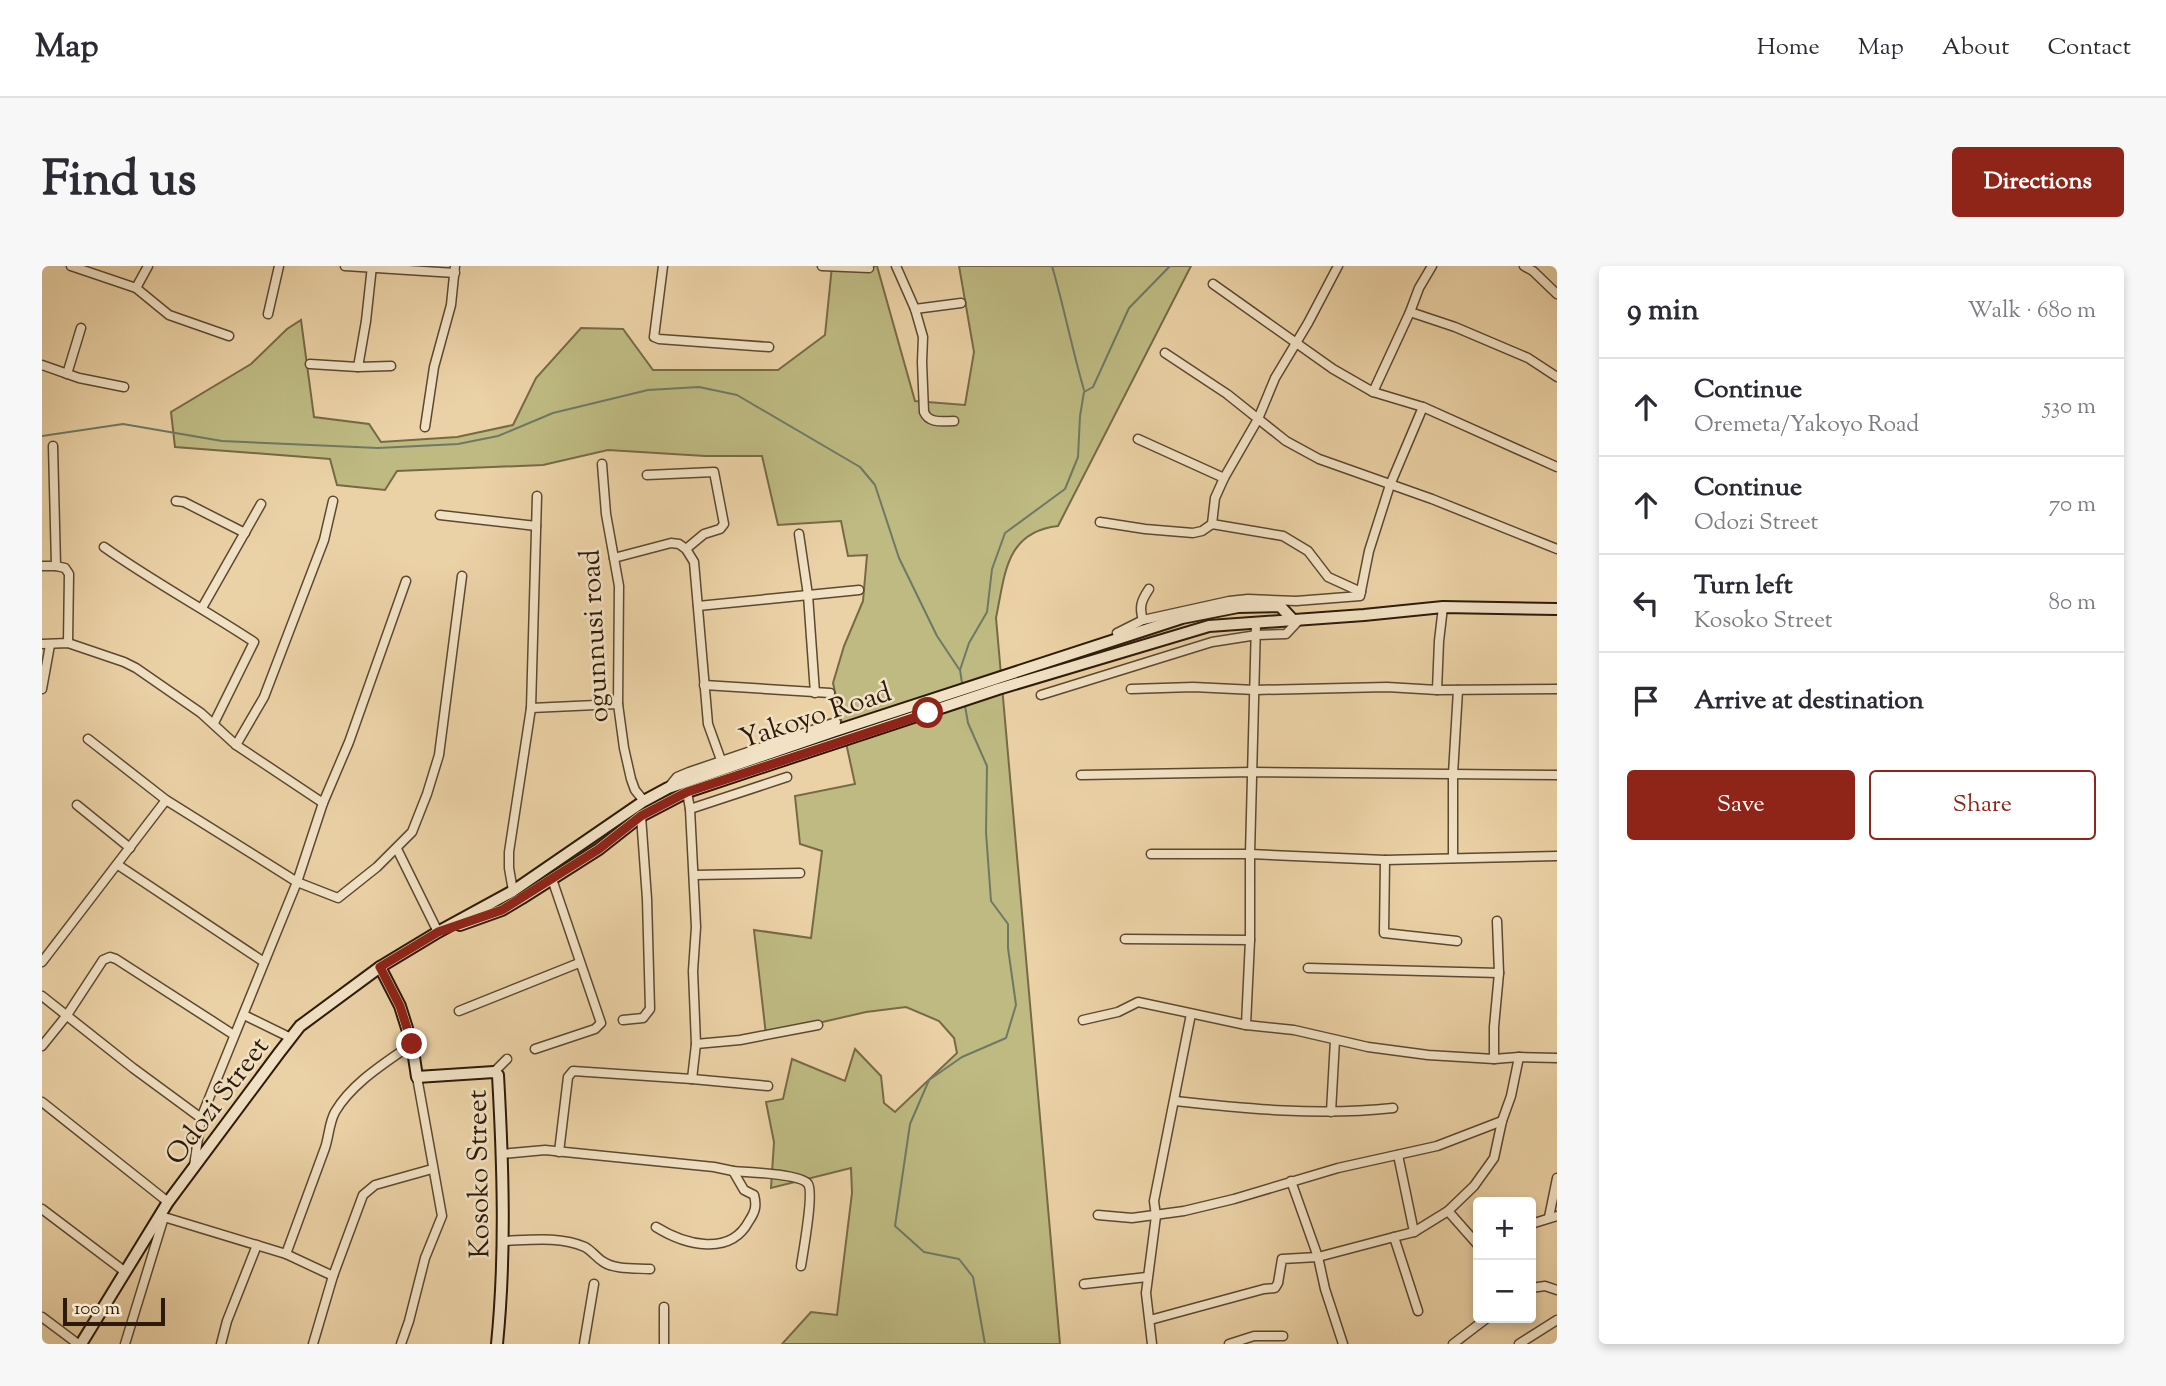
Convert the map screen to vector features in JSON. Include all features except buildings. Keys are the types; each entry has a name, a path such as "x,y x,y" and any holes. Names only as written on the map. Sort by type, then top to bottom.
{"main road":[{"name":"Yakoyo Road","path":"438,932 513,891 668,788 762,761 1182,618 1238,607 1280,606 1296,619"},
{"path":"438,932 502,910 599,849 641,816 687,792 762,761 1209,626 1443,607 1557,609"},
{"name":"Odozi Street","path":"80,1344 124,1271 160,1219 168,1202 291,1038 307,1021 380,967 438,932"},
{"path":"380,967 400,1006 412,1044 417,1077"},
{"name":"Kosoko Street","path":"417,1077 494,1072 498,1075 503,1241 502,1297 497,1344"}],"street":[{"path":"71,266 136,288 169,316 229,336"},
{"path":"136,288 148,266"},
{"path":"268,314 279,266"},
{"path":"345,266 455,269 451,305 434,367 425,427"},
{"path":"663,266 654,337 659,340 769,347"},
{"path":"822,266 869,268"},
{"path":"896,266 915,309 923,337 924,412 931,421 954,421"},
{"path":"1212,524 1215,498 1224,478 1258,419 1275,378 1338,266"},
{"path":"1373,392 1419,288 1432,266"},
{"path":"1524,266 1534,269 1557,294"},
{"path":"358,367 372,267"},
{"path":"1213,284 1333,369 1373,392 1423,407 1557,467"},
{"path":"915,309 961,303"},
{"path":"1410,313 1455,327 1528,358 1557,377"},
{"path":"67,374 81,328"},
{"path":"1165,353 1227,394 1286,441 1320,459 1432,499 1557,549"},
{"path":"310,364 391,366"},
{"path":"42,365 79,378 124,387"},
{"path":"1116,633 1143,620 1238,600 1296,601 1359,597 1369,551 1390,485 1423,407"},
{"path":"1138,439 1224,478"},
{"path":"53,446 56,566"},
{"name":"ogunnusi road","path":"602,464 606,514 619,586 618,704 631,779 644,802"},
{"path":"647,475 714,472 724,524 720,529 704,534 686,549"},
{"path":"513,891 509,852 531,708 537,496"},
{"path":"236,745 264,697 324,541 333,500"},
{"path":"176,501 184,502 244,533"},
{"path":"202,607 261,504"},
{"path":"440,515 536,526"},
{"path":"1100,522 1193,533 1212,524 1283,536 1308,551 1328,577 1361,592"},
{"path":"799,534 808,596 815,693"},
{"path":"614,558 671,543 686,549 694,562 708,724 721,760"},
{"path":"104,547 254,642 214,723"},
{"path":"42,566 65,568 69,574 68,643"},
{"path":"88,739 166,800 297,882 338,898 397,849 412,832 427,794 439,755 462,576"},
{"path":"194,1168 201,1118 297,882 323,803 349,742 406,581"},
{"path":"1143,620 1140,610 1142,600 1149,589"},
{"path":"698,606 859,590"},
{"path":"1437,690 1443,607"},
{"path":"1041,695 1212,642 1257,635 1286,634 1296,619"},
{"path":"1246,1025 1256,623"},
{"path":"42,689 46,645 68,643 124,662 214,723 236,745 323,803"},
{"path":"704,685 830,693"},
{"path":"1131,690 1193,687 1255,690 1557,689"},
{"path":"1453,858 1453,774 1458,690"},
{"path":"531,708 618,704"},
{"path":"668,788 677,777 836,722"},
{"path":"1081,775 1253,772 1557,775"},
{"path":"690,809 788,777"},
{"path":"687,792 696,926 693,971 696,1044 692,1079"},
{"path":"42,962 166,800"},
{"path":"77,805 130,848"},
{"path":"623,1020 643,1018 650,1009 647,899 641,816"},
{"path":"397,849 438,932"},
{"path":"1151,854 1385,860 1557,856"},
{"path":"1385,860 1384,933 1457,941"},
{"path":"118,865 264,962"},
{"path":"694,875 800,873"},
{"path":"536,1049 595,1029 601,1023 552,879"},
{"path":"1494,1059 1499,973 1497,921"},
{"path":"1125,939 1250,940"},
{"path":"42,1046 67,1015 103,960 110,957 234,1035"},
{"path":"459,1012 579,963"},
{"path":"1308,968 1499,973"},
{"path":"42,996 201,1118"},
{"path":"1083,1020 1118,1012 1138,1002 1246,1025 1294,1030 1335,1040 1428,1055 1494,1059 1557,1058"},
{"path":"1152,1344 1146,1293 1156,1216 1154,1201 1191,1014"},
{"path":"244,1015 291,1038"},
{"path":"696,1044 740,1040 818,1025"},
{"path":"1331,1112 1335,1040"},
{"path":"286,1254 335,1111 374,1071 412,1044"},
{"path":"1150,1320 1275,1288 1282,1259 1318,1257 1394,1237 1414,1231 1448,1212 1474,1186 1494,1158 1519,1057"},
{"path":"494,1072 507,1059"},
{"path":"559,1152 568,1077 573,1071 768,1086"},
{"path":"401,1344 425,1258 442,1216 417,1077"},
{"path":"1175,1101 1246,1109 1331,1112 1393,1108"},
{"path":"42,1102 168,1202"},
{"path":"1098,1214 1132,1218 1212,1205 1338,1168 1437,1146 1502,1121"},
{"path":"501,1154 545,1150 797,1178 807,1183 810,1199 801,1266"},
{"path":"1398,1154 1414,1231"},
{"path":"313,1344 359,1202 375,1185 432,1168"},
{"path":"656,1227 680,1239 713,1245 724,1244 737,1237 755,1212 756,1202 754,1195 744,1190 733,1171"},
{"path":"1536,1222 1553,1216 1557,1178"},
{"path":"1291,1181 1318,1257 1325,1289 1343,1344"},
{"path":"42,1209 124,1271"},
{"path":"1448,1212 1473,1240"},
{"path":"125,1344 160,1219 286,1254 333,1276"},
{"path":"1394,1237 1418,1311"},
{"path":"503,1241 568,1242 586,1248 612,1266 650,1269"},
{"path":"221,1344 227,1321 257,1245"},
{"path":"1084,1284 1147,1277"},
{"path":"584,1344 594,1284"},
{"path":"1536,1288 1545,1286 1557,1290"},
{"path":"664,1307 664,1344"},
{"path":"42,1317 80,1344"},
{"path":"1519,1344 1557,1320"},
{"path":"1453,1344 1480,1323"},
{"path":"1229,1344 1254,1336 1283,1336"}],"shaded area":[{"path":"832,266 877,266 915,401 965,405 974,352 959,266 1191,266 1058,526 1040,530 1027,537 1017,546 1010,558 996,618 1060,1344 782,1344 811,1312 837,1315 852,1193 851,1168 771,1188 774,1142 766,1102 783,1099 792,1059 845,1081 855,1049 881,1076 884,1103 895,1112 957,1053 954,1038 939,1021 906,1007 866,1012 766,1035 754,930 811,938 822,851 800,844 795,796 855,784 833,683 844,646 863,601 867,555 848,556 841,521 778,525 762,456 705,456 608,450 543,465 397,471 385,490 337,485 330,459 175,447 171,412 251,364 287,329 301,320 314,417 369,424 381,442 457,437 513,425 536,378 581,328 623,329 653,370 778,370 825,335"}],"waterway":[{"path":"1052,266 1084,390"},
{"path":"962,683 960,670 969,643 987,612 992,569 1005,533 1065,489 1078,457 1084,392 1093,387 1129,308 1170,266"},
{"path":"42,436 123,424 222,441 378,448 458,444 498,436 553,413 648,390 699,387 737,395 860,467 875,485 899,558 937,636 959,669"},
{"path":"965,706 968,723 987,766 986,832 991,901 1008,924 1008,948 1016,1005 1006,1038 962,1057 929,1080 910,1124 895,1226 924,1252 959,1259 973,1277 985,1344"}],"route":[{"path":"412,1044 400,1006 380,967 438,932 502,910 599,849 641,816 687,792 928,713"}]}
